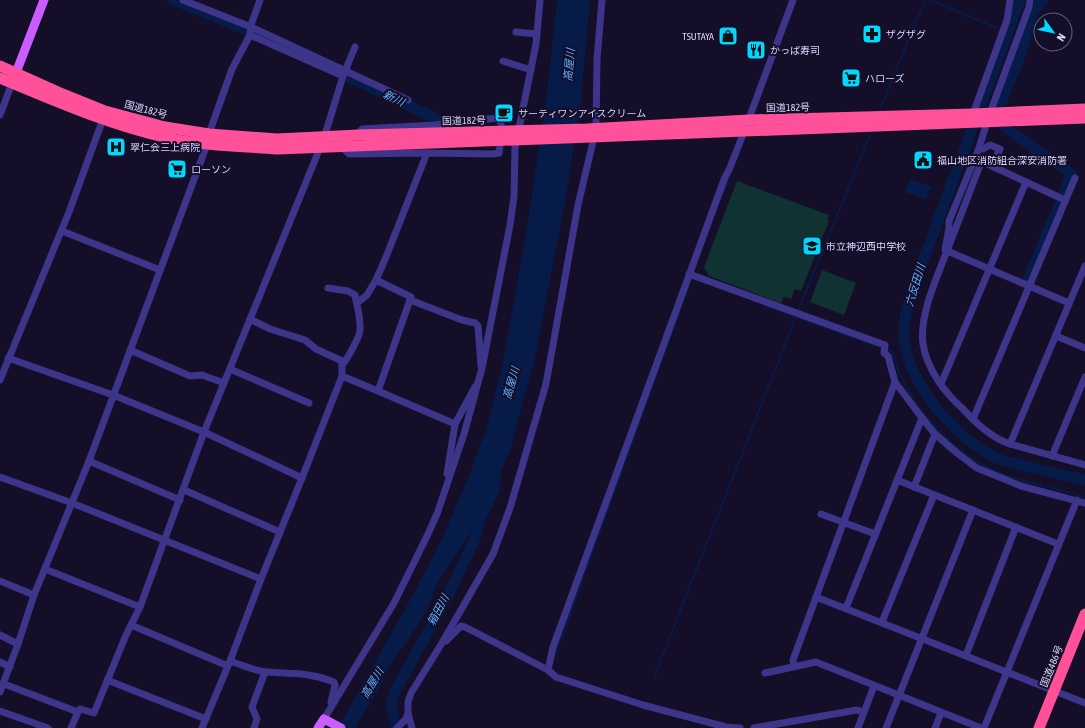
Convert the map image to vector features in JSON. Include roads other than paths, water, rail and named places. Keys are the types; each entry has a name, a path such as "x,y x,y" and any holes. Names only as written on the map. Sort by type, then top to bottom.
{"highway":[{"name":"国道182号","path":"0,66 14,78 60,103 103,119 169,138 277,139 322,142 341,146 521,135"},
{"name":"国道182号","path":"0,78 14,78 58,92 105,110 208,139"},
{"name":"国道182号","path":"993,118 1085,109"},
{"name":"国道182号","path":"590,133 749,120 973,117 1085,118"},
{"name":"国道182号","path":"322,142 358,135 521,135 744,132 973,117"},
{"name":"国道486号","path":"1047,728 1057,692 1085,614"},
{"name":"国道486号","path":"1039,728 1085,633"}],"main road":[{"path":"14,78 44,0"},
{"path":"318,728 326,719 341,728"}],"street":[{"path":"183,0 344,73 408,100"},
{"path":"78,712 1,689 10,667 34,595 89,462 208,139 232,69 251,31 251,25 260,0"},
{"path":"326,719 330,709 394,603 427,536 447,484 479,384 510,225 521,135 537,34 540,0"},
{"path":"397,728 406,717 411,693 442,643 493,554 510,508 546,384 590,133 602,0"},
{"path":"548,670 554,647 689,274 725,177 749,120 793,0"},
{"path":"973,117 1007,20 1010,0"},
{"path":"947,251 945,250 949,221 993,118 1030,0"},
{"path":"516,32 537,34"},
{"path":"71,728 80,709 94,713 126,635 140,607 204,432 322,142 344,73 355,47"},
{"path":"504,61 531,70"},
{"path":"0,115 14,78"},
{"path":"358,135 362,129 435,125 497,118 500,120 501,124"},
{"path":"0,380 5,359 62,231 103,119"},
{"path":"979,148 983,149 990,145 1000,149 992,166"},
{"path":"341,146 349,154 493,154 498,153 500,146"},
{"path":"357,303 367,295 376,280 427,153"},
{"path":"1063,199 983,162 980,166 947,251 925,314 922,328 923,343 926,358 941,384 955,402 988,433 999,440 1010,444 1085,465"},
{"path":"973,420 1029,286 1063,199 1075,178"},
{"path":"941,384 1026,182"},
{"path":"62,231 160,270"},
{"path":"947,251 1069,303"},
{"path":"1010,444 1084,269"},
{"path":"689,274 885,345 884,353 888,356 895,382 935,434 956,453 977,468 1021,486 1085,502"},
{"path":"376,280 411,297 378,391"},
{"path":"328,288 348,291 355,296 357,303 360,331 342,365"},
{"path":"410,300 462,320 475,323 478,326 480,366 482,368"},
{"path":"202,728 342,376 342,361 316,349 305,340 270,329 250,320"},
{"path":"1056,336 1085,348"},
{"path":"130,350 190,376 202,375 224,384"},
{"path":"5,359 113,395 204,432 302,478"},
{"path":"230,369 309,403"},
{"path":"342,376 455,424"},
{"path":"1052,456 1085,377"},
{"path":"794,666 793,660 895,382"},
{"path":"447,484 446,481 455,424 476,386 479,384"},
{"path":"846,608 874,534 922,418"},
{"path":"914,487 935,434"},
{"path":"89,462 180,500"},
{"path":"0,477 72,503 261,579"},
{"path":"897,480 1058,544"},
{"path":"184,490 280,532"},
{"path":"882,622 934,495"},
{"path":"765,673 816,662 941,713 982,728 1007,672 1077,500"},
{"path":"886,728 973,510"},
{"path":"821,514 874,534"},
{"path":"966,655 1016,527"},
{"path":"45,569 140,607"},
{"path":"0,581 34,595"},
{"path":"816,597 1085,703"},
{"path":"132,625 229,663 266,672 296,672 321,676 334,682 335,685 330,709"},
{"path":"442,643 451,637 461,626 465,627 548,670 556,677 643,705 726,727 740,728"},
{"path":"0,635 18,644"},
{"path":"0,662 10,667"},
{"path":"254,728 257,719 252,707 266,672"},
{"path":"107,680 206,719"},
{"path":"858,728 874,686"},
{"path":"754,728 857,710 864,712"},
{"path":"0,711 48,728"},
{"path":"935,728 941,713"},
{"path":"406,717 412,728"}],"water":[{"name":"高屋川","path":"557,0 590,0 581,100 566,198 535,357 511,447 501,472 500,490 488,516 476,523 437,584 425,614 407,642 388,667 382,683 355,728 338,728 415,591 441,541 470,473 487,426 503,362 525,240 547,94"},
{"path":"910,179 932,187 926,200 905,192"}],"waterway":[{"name":"新川","path":"173,0 247,30"},
{"path":"880,109 925,0"},
{"path":"930,0 995,27"},
{"name":"六反田川","path":"1020,0 915,282 905,321 905,345 917,379 927,395 938,410 966,438 996,458 1085,480"},
{"name":"六反田川","path":"1028,279 1072,174 1006,128 998,116 999,107 1018,62 1033,12 1043,0"},
{"name":"新川","path":"253,33 274,41"},
{"name":"新川","path":"347,76 437,119 436,122"},
{"path":"798,311 870,135"},
{"path":"723,193 730,178"},
{"path":"556,653 690,282"},
{"path":"766,306 882,348"},
{"path":"655,675 794,322"},
{"path":"886,349 893,352 907,389 919,407 933,424 965,453 983,464 1010,477 1085,497"},
{"name":"箱田川","path":"397,728 391,708 394,693 446,599 473,543 484,507"}],"place":[{"name":"ザグザグ","path":"872,34"},
{"name":"TSUTAYA","path":"728,36"},
{"name":"かっぱ寿司","path":"756,50"},
{"name":"ハローズ","path":"851,78"},
{"name":"サーティワンアイスクリーム","path":"504,113"},
{"name":"翠仁会三上病院","path":"116,147"},
{"name":"福山地区消防組合深安消防署","path":"923,160"},
{"name":"ローソン","path":"177,169"},
{"name":"市立神辺西中学校","path":"812,246"}]}
